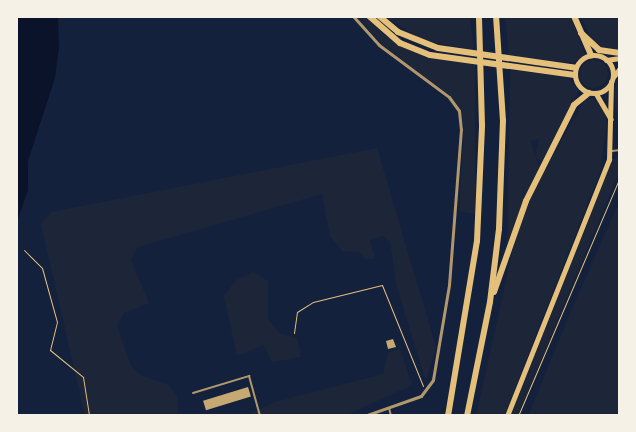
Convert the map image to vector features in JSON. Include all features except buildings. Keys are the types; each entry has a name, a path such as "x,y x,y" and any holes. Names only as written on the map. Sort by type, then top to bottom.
{"highway":[{"path":"369,16 416,51 525,70 575,71"},
{"path":"379,16 421,44 575,71"},
{"path":"448,416 478,241 482,125 479,16"},
{"path":"467,416 490,302 502,167 496,16"},
{"path":"574,16 591,55"},
{"path":"581,33 600,50 620,53"},
{"path":"490,302 526,201 574,105 593,93"}],"main road":[{"path":"612,120 593,93 580,88 575,71 591,55 606,59 620,58"},
{"path":"507,416 612,151 612,80 606,59"},
{"path":"593,93 612,80 620,68"}],"street":[{"path":"353,16 379,44 454,103 460,118 461,158 442,344 433,380 424,394 364,416"}],"lane":[{"path":"612,151 620,150"},
{"path":"193,393 249,376 260,416"},
{"path":"389,408 391,416"}],"path":[{"path":"518,416 620,177"},
{"path":"24,250 42,268 57,322 50,350 83,376 89,416"},
{"path":"294,333 297,312 313,302 382,285 424,394"}],"shaded area":[{"path":"16,16 58,16 59,48 55,78 28,161 28,190 16,225"},
{"path":"356,16 365,16 384,35 412,51 475,65 475,214 459,211 464,127 455,101 382,44"},
{"path":"384,16 470,16 474,51 423,40"},
{"path":"505,16 570,16 586,56 572,63 509,56"},
{"path":"581,16 620,16 620,50 601,48 592,40"},
{"path":"594,60 604,64 608,74 604,84 594,88 584,84 580,74 584,64"},
{"path":"510,70 566,76 579,90 541,162 536,158 539,167 507,245","holes":["539,139 535,156 530,141"]},
{"path":"620,74 620,147 614,89"},
{"path":"586,97 600,101 607,121 600,172 504,416 476,416 516,235 535,188"},
{"path":"377,148 436,347 426,381 397,288 390,242 383,236 370,240 375,258 366,260 359,252 342,251 330,236 322,194 138,247 131,260 149,303 124,313 117,326 131,366 142,376 169,385 178,398 178,416 85,416 41,224 51,212"},
{"path":"620,154 620,170 518,416 511,416 611,162"},
{"path":"620,200 620,416 528,416 574,304"},
{"path":"253,272 268,281 268,319 279,333 297,338 301,357 272,362 263,345 237,356 224,296 236,280"},
{"path":"400,349 412,385 347,415 245,416 275,402 383,374 388,353"}]}
